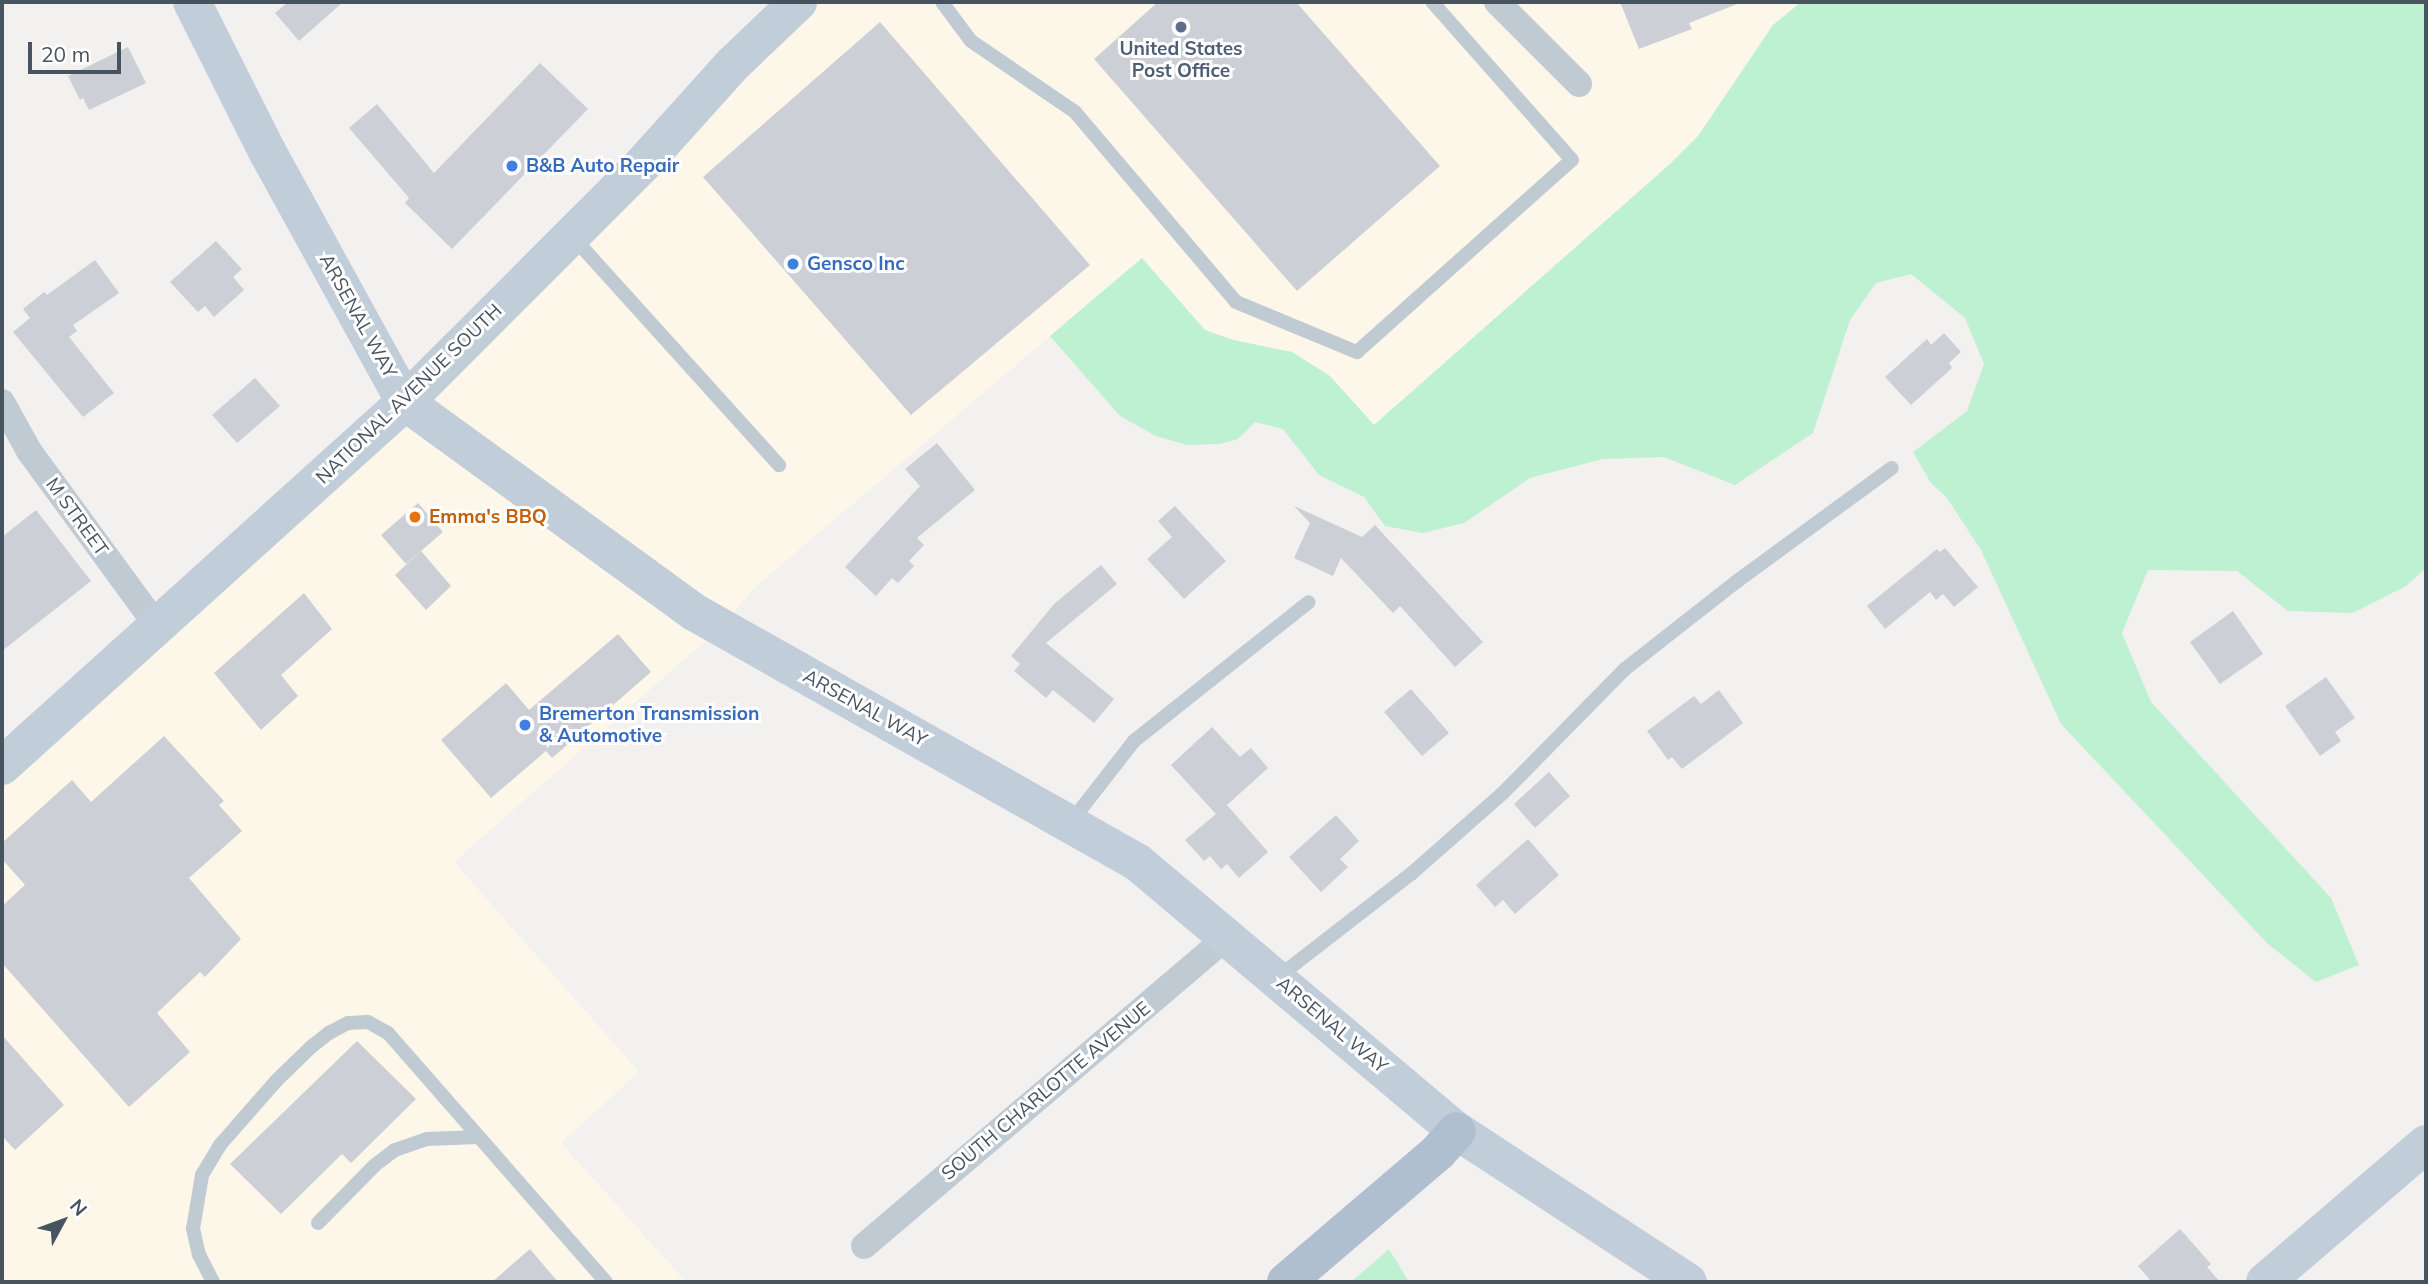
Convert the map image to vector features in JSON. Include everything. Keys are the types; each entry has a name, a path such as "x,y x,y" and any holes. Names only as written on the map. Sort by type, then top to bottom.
{"main road":[{"name":"ARSENAL WAY","path":"192,2 268,153 405,401 694,612 1136,862 1277,977 1457,1131 1688,1282"},
{"name":"NATIONAL AVENUE SOUTH","path":"2,766 405,401 642,165 733,64 798,2"},
{"path":"1286,1282 1438,1152 1457,1131"},
{"path":"2265,1282 2426,1144"}],"street":[{"path":"1497,2 1580,84"},
{"name":"M STREET","path":"2,402 29,451 158,627"},
{"name":"SOUTH CHARLOTTE AVENUE","path":"864,1246 1228,936"}],"lane":[{"path":"942,2 971,41 1075,113 1236,302 1357,352 1572,160 1432,2"},
{"path":"571,235 779,465"},
{"path":"1277,977 1412,874 1504,792 1625,669 1736,582 1892,468"},
{"path":"1069,823 1134,741 1309,602"},
{"path":"213,1282 199,1255 193,1229 202,1175 219,1145 252,1108 329,1033 348,1023 368,1022 388,1033 606,1282"},
{"path":"318,1223 375,1165 395,1150 427,1139 478,1137"}],"shaded area":[{"path":"798,2 1801,2 1773,25 1698,136 1670,164 1374,425 1330,376 1292,352 1233,340 1205,330 1142,258 755,587 720,628 454,862 639,1072 561,1143 686,1282 2,1282 2,765 406,414 515,480 432,396"}],"green space":[{"path":"1801,2 2426,2 2426,568 2406,586 2353,613 2288,611 2237,571 2148,570 2122,633 2151,702 2331,898 2359,965 2316,982 2268,944 2061,724 1981,550 1947,498 1931,483 1913,452 1967,411 1984,364 1965,318 1911,274 1876,283 1850,320 1813,433 1735,485 1664,457 1603,459 1530,478 1464,523 1423,533 1385,526 1364,497 1319,475 1283,429 1255,422 1238,439 1220,444 1187,445 1156,436 1120,416 1050,336 1142,258 1205,330 1233,340 1292,352 1330,376 1374,425 1670,164 1698,136 1773,25"},
{"path":"1389,1249 1409,1282 1351,1282"}],"building":[{"path":"288,2 343,2 299,41 275,13"},
{"path":"1158,2 1296,2 1440,166 1297,291 1094,59"},
{"path":"1620,2 1740,3 1689,23 1692,29 1639,49"},
{"path":"880,22 1090,265 911,415 703,177"},
{"path":"128,47 146,83 89,110 83,98 80,100 68,76"},
{"path":"540,63 588,109 452,249 405,203 409,198 349,128 377,104 434,173"},
{"path":"216,241 242,269 233,277 244,290 214,317 205,306 198,312 170,282"},
{"path":"95,260 119,293 73,325 77,331 69,337 114,393 83,417 13,332 30,318 23,309 44,292 47,295"},
{"path":"1944,333 1961,352 1949,363 1952,368 1911,405 1885,377 1927,339 1931,345"},
{"path":"255,378 280,406 237,443 212,415"},
{"path":"937,443 975,490 917,538 924,545 909,561 914,566 898,583 892,578 876,596 845,567 920,486 905,469"},
{"path":"418,503 443,532 406,564 381,535"},
{"path":"1175,506 1226,561 1184,599 1147,559 1172,537 1158,521"},
{"path":"1294,506 1362,537 1375,525 1483,642 1455,667 1400,606 1393,613 1341,558 1333,576 1294,558 1310,523"},
{"path":"36,510 91,581 2,651 2,537"},
{"path":"1945,548 1978,587 1954,607 1943,594 1936,600 1930,592 1885,629 1867,606 1937,549 1940,552"},
{"path":"421,551 451,586 426,610 395,575"},
{"path":"1101,565 1117,584 1046,643 1114,699 1094,723 1053,690 1046,698 1014,671 1020,664 1011,656 1054,604"},
{"path":"304,593 332,629 281,675 298,696 261,730 214,673"},
{"path":"2233,611 2263,654 2220,684 2190,642"},
{"name":"Bremerton Transmission & Automotive","path":"618,634 651,672 552,758 546,751 491,798 441,740 506,683 529,710"},
{"path":"2326,677 2355,718 2335,732 2341,741 2320,756 2285,706"},
{"path":"1411,689 1449,733 1422,756 1384,712"},
{"path":"1719,690 1743,723 1682,769 1672,757 1668,760 1647,731 1694,696 1701,704"},
{"path":"1212,727 1240,757 1251,748 1268,768 1227,805 1268,852 1239,878 1227,864 1221,869 1210,856 1204,861 1185,840 1216,814 1171,765"},
{"path":"164,736 224,801 219,805 242,831 189,878 241,939 205,977 200,972 157,1013 190,1052 129,1107 2,963 2,906 25,885 2,859 2,843 72,780 91,802"},
{"path":"1549,772 1570,796 1535,828 1514,804"},
{"path":"1336,815 1359,841 1340,859 1348,867 1321,892 1289,857"},
{"path":"1528,839 1559,875 1515,914 1503,900 1495,907 1476,885"},
{"path":"2,1035 64,1105 15,1150 2,1136"},
{"path":"357,1041 416,1099 351,1163 342,1154 281,1214 230,1164"},
{"path":"2180,1229 2211,1264 2207,1267 2220,1282 2152,1282 2138,1266"},
{"path":"530,1249 558,1282 492,1282"}],"place":[{"name":"United States Post Office","path":"1181,27"},
{"name":"B&B Auto Repair","path":"512,166"},
{"name":"Gensco Inc","path":"793,264"},
{"name":"Emma's BBQ","path":"415,517"},
{"name":"Bremerton Transmission & Automotive","path":"525,725"}]}
